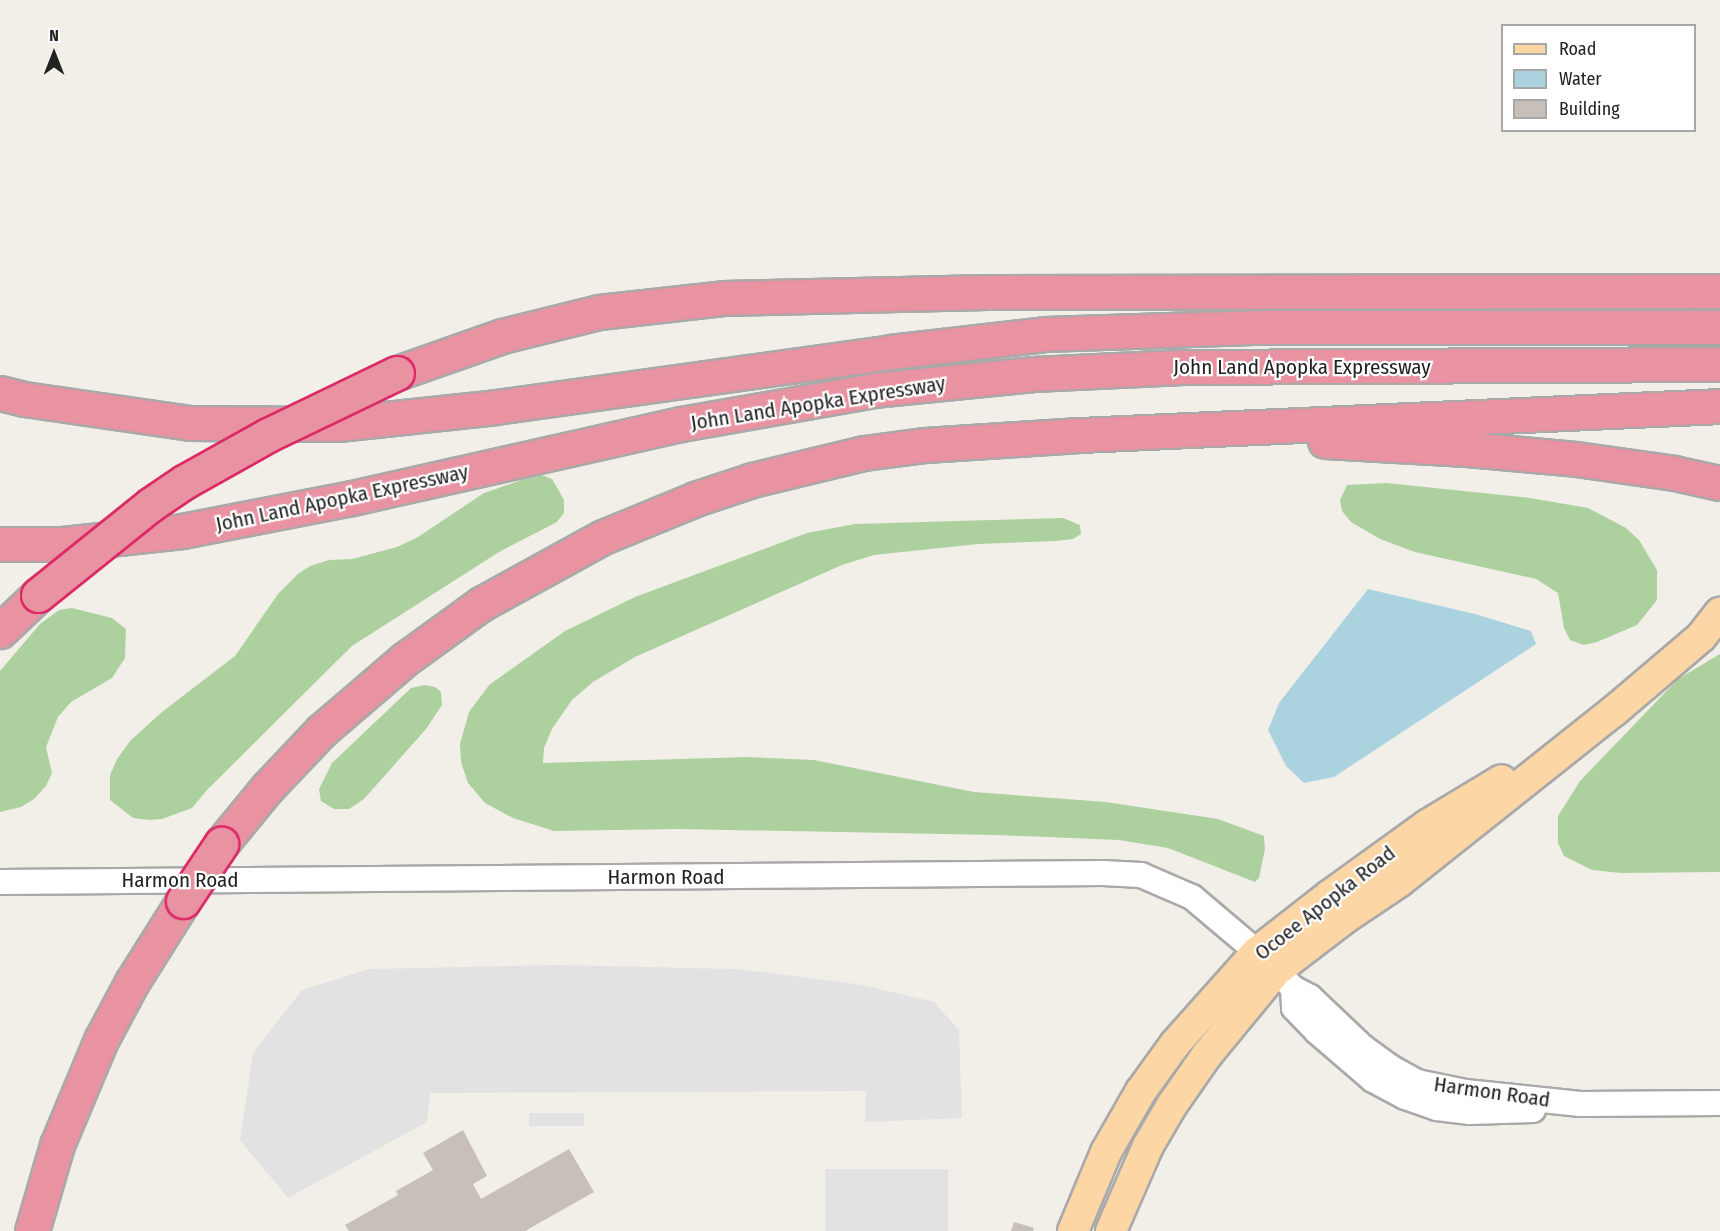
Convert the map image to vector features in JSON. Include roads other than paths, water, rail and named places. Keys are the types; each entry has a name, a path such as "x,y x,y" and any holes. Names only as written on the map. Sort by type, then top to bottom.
{"highway":[{"path":"0,631 38,595 150,505 184,482 268,435 397,373 502,336 599,312 723,298 987,292 1720,291"},
{"name":"John Land Apopka Expressway","path":"0,393 24,399 190,423 338,424 496,407 890,352 1045,334 1260,327 1720,327"},
{"name":"John Land Apopka Expressway","path":"0,544 63,544 182,531 351,498 681,424 884,389 1033,374 1183,367 1720,364"},
{"path":"32,1231 57,1145 97,1050 132,982 222,844 267,788 313,739 405,659 514,583 603,537 649,517 752,480 864,453 961,443 1720,406"},
{"path":"1191,431 1467,449 1565,458 1674,473 1720,483"}],"main road":[{"name":"Ocoee Apopka Road","path":"1111,1231 1148,1146 1172,1105 1206,1056 1276,970 1329,896 1427,825 1614,711 1701,637 1720,613"},
{"name":"Ocoee Apopka Road","path":"1074,1231 1106,1152 1141,1091 1175,1044 1276,970"}],"street":[{"name":"Harmon Road","path":"0,882 1103,873 1141,875 1192,897 1310,997 1364,1048 1390,1067 1417,1082 1466,1092 1580,1104 1720,1103"}],"water":[{"path":"1368,589 1475,614 1531,631 1536,644 1334,777 1304,783 1286,766 1268,730 1279,703"}]}
